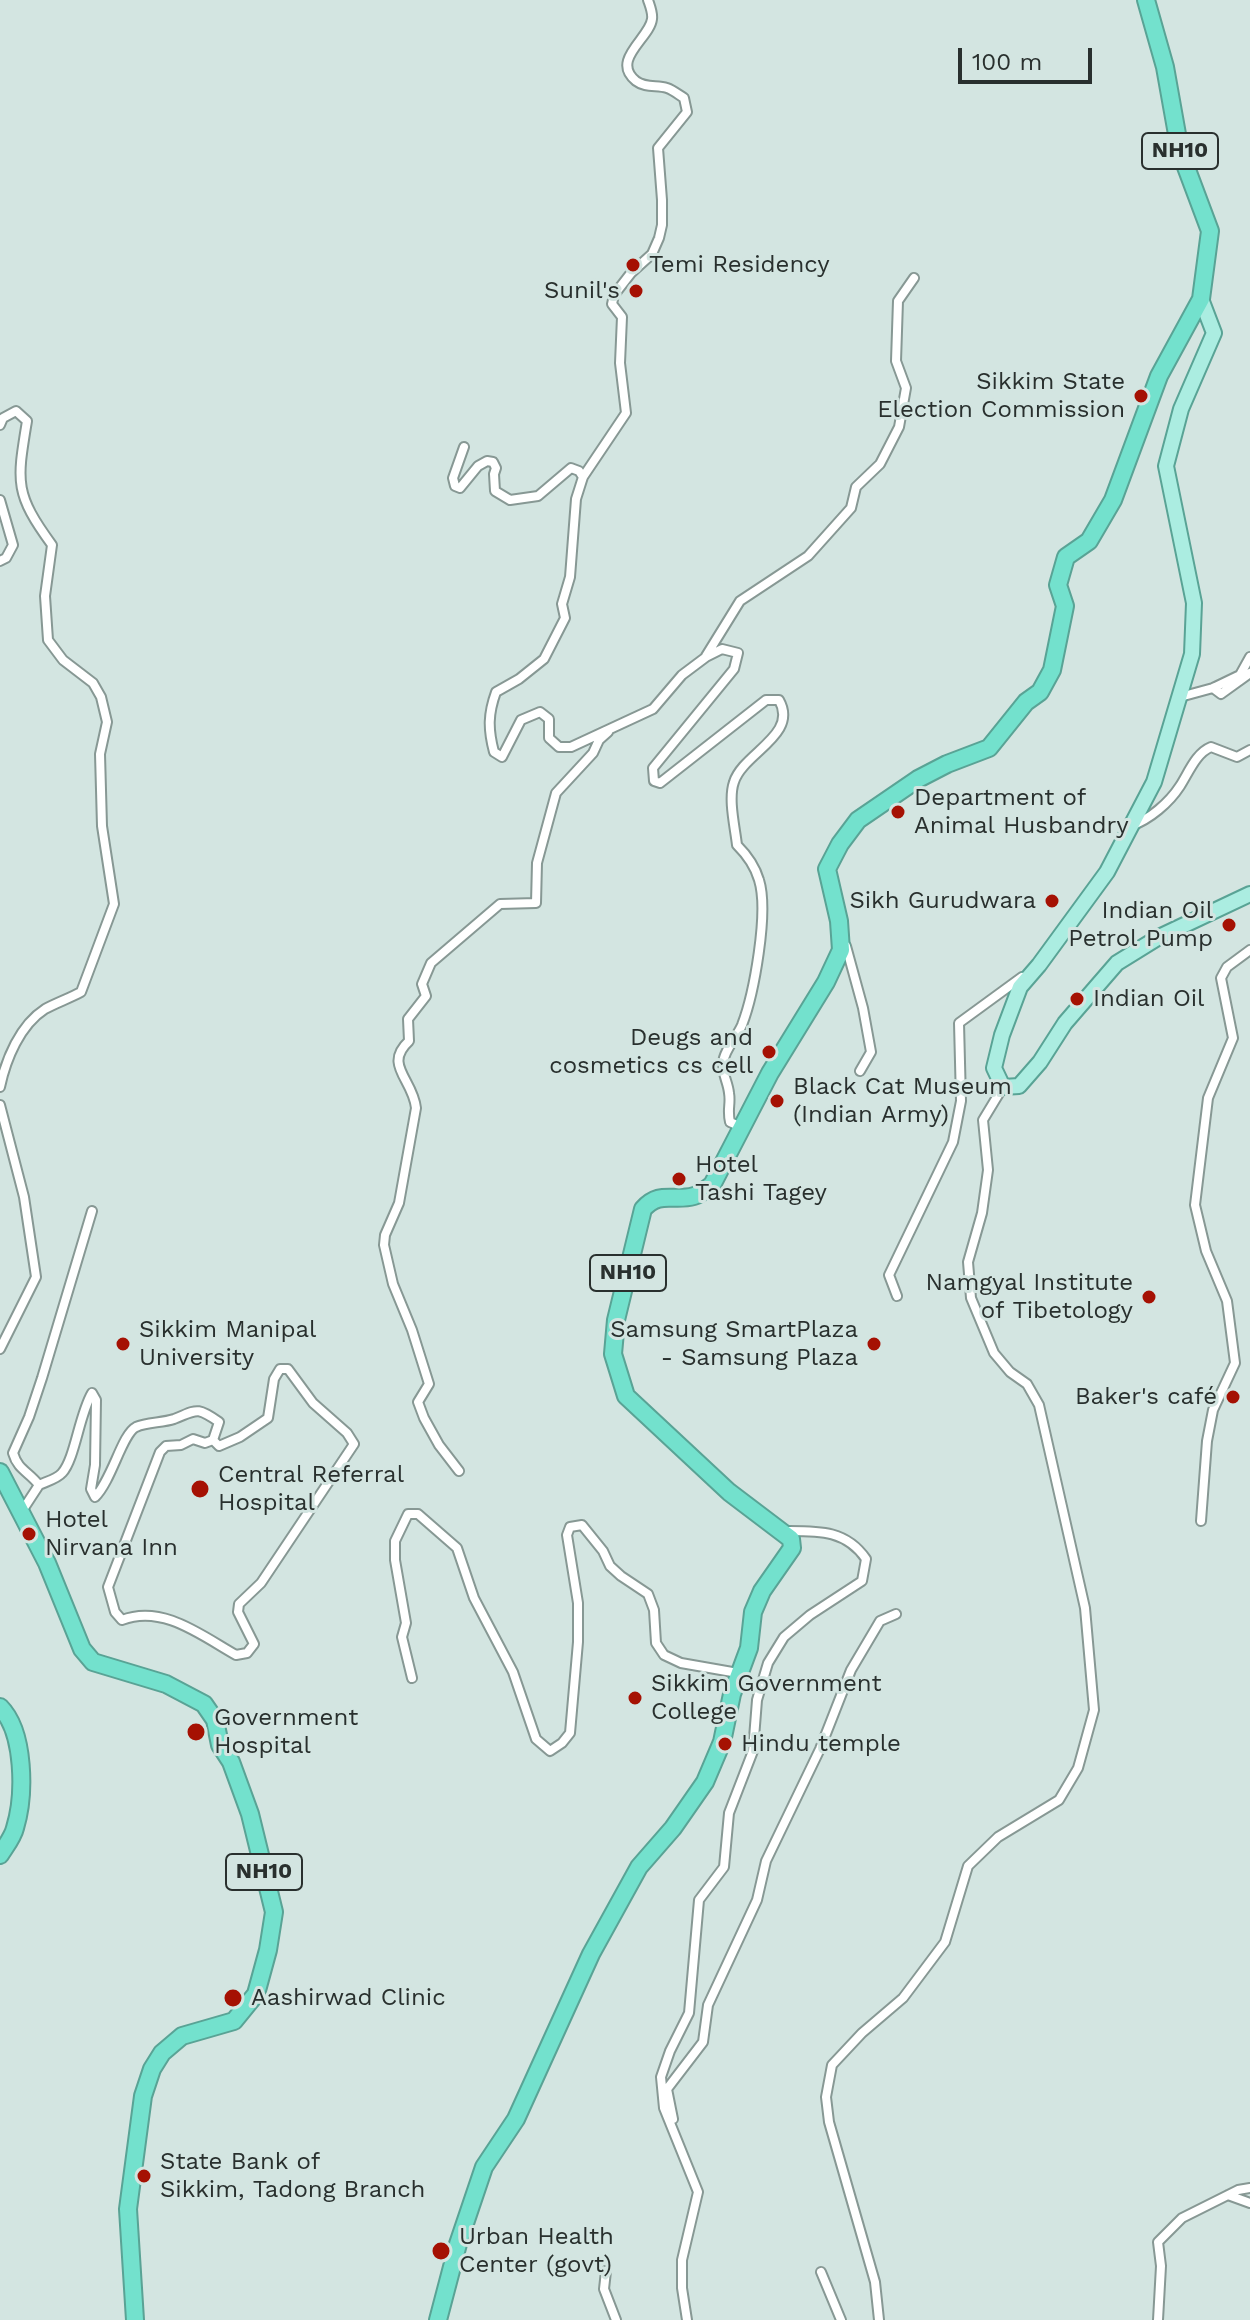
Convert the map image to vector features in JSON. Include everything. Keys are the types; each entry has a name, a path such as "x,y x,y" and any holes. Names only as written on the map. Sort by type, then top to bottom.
{"highway":[{"name":"NH10","path":"782,1531 729,1492 626,1396 613,1354 616,1320 643,1209 651,1200 697,1196 712,1185 770,1073 826,982 841,950 827,869 840,844 858,820 918,779 989,748 1026,702 1040,692 1052,670 1065,606 1058,585 1066,557 1089,541 1113,500 1159,376 1201,299 1210,231 1180,151 1165,67 1146,0"},
{"name":"NH10","path":"0,1472 47,1563 82,1649 93,1662 166,1684 204,1704 215,1720 220,1745 231,1762 250,1814 274,1912 256,1994 234,2021 182,2036 162,2053 152,2069 143,2096 128,2209 135,2320"},
{"path":"438,2320 458,2244 484,2167 516,2119 577,1982 639,1867 673,1828 705,1782 722,1742 738,1673 749,1648 753,1612 762,1591 792,1548 791,1539 782,1531"},
{"path":"0,1707 10,1717 20,1746 15,1828 0,1855"}],"main road":[{"path":"1201,299 1214,333 1181,409 1166,466 1194,603 1192,654 1154,782 1107,872 1020,987 1002,1035 994,1068 1003,1087 1019,1086 1040,1062 1065,1023 1117,963 1159,937 1250,894"}],"street":[{"path":"648,0 652,19 649,29 633,48 628,60 630,73 637,81 666,88 684,98 687,112 658,148 662,225 652,254 631,273 614,295 612,304 622,317 620,363 626,413 583,477 576,499 570,577 562,604 565,618 544,659 496,692 488,714 489,735 494,752 502,757 521,720 540,712 549,719 549,738 559,747 571,747 653,709 682,675 706,657 722,649 738,653 734,669 653,768 654,781 660,783 766,700 779,700 784,709 782,725 769,743 738,772 732,786 737,845 748,856 756,872 763,910 750,998 742,1026 723,1060 730,1093 727,1110 730,1122 741,1127"},
{"path":"706,657 740,601 808,556 851,508 856,487 880,464 899,427 906,388 896,361 898,301 914,278"},
{"path":"0,425 3,418 16,411 27,421 19,472 21,494 30,515 52,545 45,596 48,640 63,660 93,683 101,697 107,722 100,754 102,826 114,904 81,992 43,1010 22,1033 5,1065 0,1087"},
{"path":"464,447 453,478 455,486 460,488 478,466 487,461 493,462 496,468 495,491 510,500 538,496 571,468 583,477"},
{"path":"0,500 13,545 6,558 0,561"},
{"path":"1179,697 1213,688 1240,675 1250,657"},
{"path":"1213,688 1221,694 1250,673"},
{"path":"459,1471 439,1445 418,1402 429,1384 393,1284 384,1245 399,1203 416,1108 415,1095 397,1064 399,1050 409,1041 408,1019 426,996 422,984 431,963 500,904 536,903 537,863 556,793 593,753 599,740 611,728"},
{"path":"1130,827 1145,821 1178,790 1202,750 1211,747 1237,757 1250,750"},
{"path":"839,931 852,962 871,1052 860,1071"},
{"path":"1201,1521 1207,1441 1213,1410 1235,1363 1227,1301 1206,1251 1195,1205 1208,1098 1233,1038 1221,978 1227,967 1250,950"},
{"path":"897,1296 889,1275 953,1142 961,1101 959,1023 1039,965"},
{"path":"879,2320 875,2282 829,2122 826,2097 832,2065 862,2033 903,1998 945,1942 968,1866 998,1837 1059,1800 1078,1768 1094,1710 1085,1608 1039,1405 1027,1384 1010,1372 994,1353 971,1298 968,1262 982,1213 988,1170 983,1120 1003,1087"},
{"path":"0,1105 24,1197 36,1277 0,1349"},
{"path":"39,1485 17,1466 13,1453 42,1378 92,1211"},
{"path":"280,1369 288,1369 313,1403 347,1433 354,1444 261,1583 239,1604 238,1612 254,1644 247,1653 236,1655 205,1634 178,1622 134,1615 122,1620 115,1612 108,1587 160,1452 166,1446 181,1445 193,1439 205,1443 213,1440 219,1446 240,1437 268,1418 274,1379 280,1369"},
{"path":"21,1513 39,1485 61,1475 70,1458 83,1408 92,1393 96,1400 95,1465 91,1489 95,1497 106,1487 126,1437 136,1427 174,1419 190,1410 206,1413 219,1422 213,1440"},
{"path":"412,1678 402,1637 406,1623 395,1560 395,1541 408,1514 418,1514 457,1548 474,1598 513,1672 536,1739 550,1751 570,1733 578,1603 567,1535 570,1527 582,1525 603,1551 610,1566 648,1594 654,1610 656,1643 664,1655 681,1663 738,1673"},
{"path":"687,2320 682,2260 698,2192 664,2108 661,2077 689,2013 699,1900 724,1867 729,1813 753,1751 757,1700 768,1663 784,1637 810,1615 862,1581 866,1559 856,1544 825,1533 782,1531"},
{"path":"677,2144 667,2089 703,2042 708,2005 757,1900 766,1861 820,1749 851,1670 880,1621 896,1614"},
{"path":"1158,2320 1161,2266 1158,2242 1182,2218 1228,2195 1250,2188"},
{"path":"1228,2195 1250,2203"},
{"path":"606,2271 604,2289 616,2320"},
{"path":"821,2272 841,2320"}],"place":[{"name":"Temi Residency","path":"633,265"},
{"name":"Sunil's","path":"636,291"},
{"name":"Sikkim State Election Commission","path":"1141,396"},
{"name":"Department of Animal Husbandry","path":"898,812"},
{"name":"Sikh Gurudwara","path":"1052,901"},
{"name":"Indian Oil Petrol Pump","path":"1229,925"},
{"name":"Indian Oil","path":"1077,999"},
{"name":"Deugs and cosmetics cs cell","path":"769,1052"},
{"name":"Black Cat Museum (Indian Army)","path":"777,1101"},
{"name":"Hotel Tashi Tagey","path":"679,1179"},
{"name":"Namgyal Institute of Tibetology","path":"1149,1297"},
{"name":"Sikkim Manipal University","path":"123,1344"},
{"name":"Samsung SmartPlaza - Samsung Plaza","path":"874,1344"},
{"name":"Baker's café","path":"1233,1397"},
{"name":"Central Referral Hospital","path":"200,1489"},
{"name":"Hotel Nirvana Inn","path":"29,1534"},
{"name":"Sikkim Government College","path":"635,1698"},
{"name":"Government Hospital","path":"196,1732"},
{"name":"Hindu temple","path":"725,1744"},
{"name":"Aashirwad Clinic","path":"233,1998"},
{"name":"State Bank of Sikkim, Tadong Branch","path":"144,2176"},
{"name":"Urban Health Center (govt)","path":"441,2251"}]}
